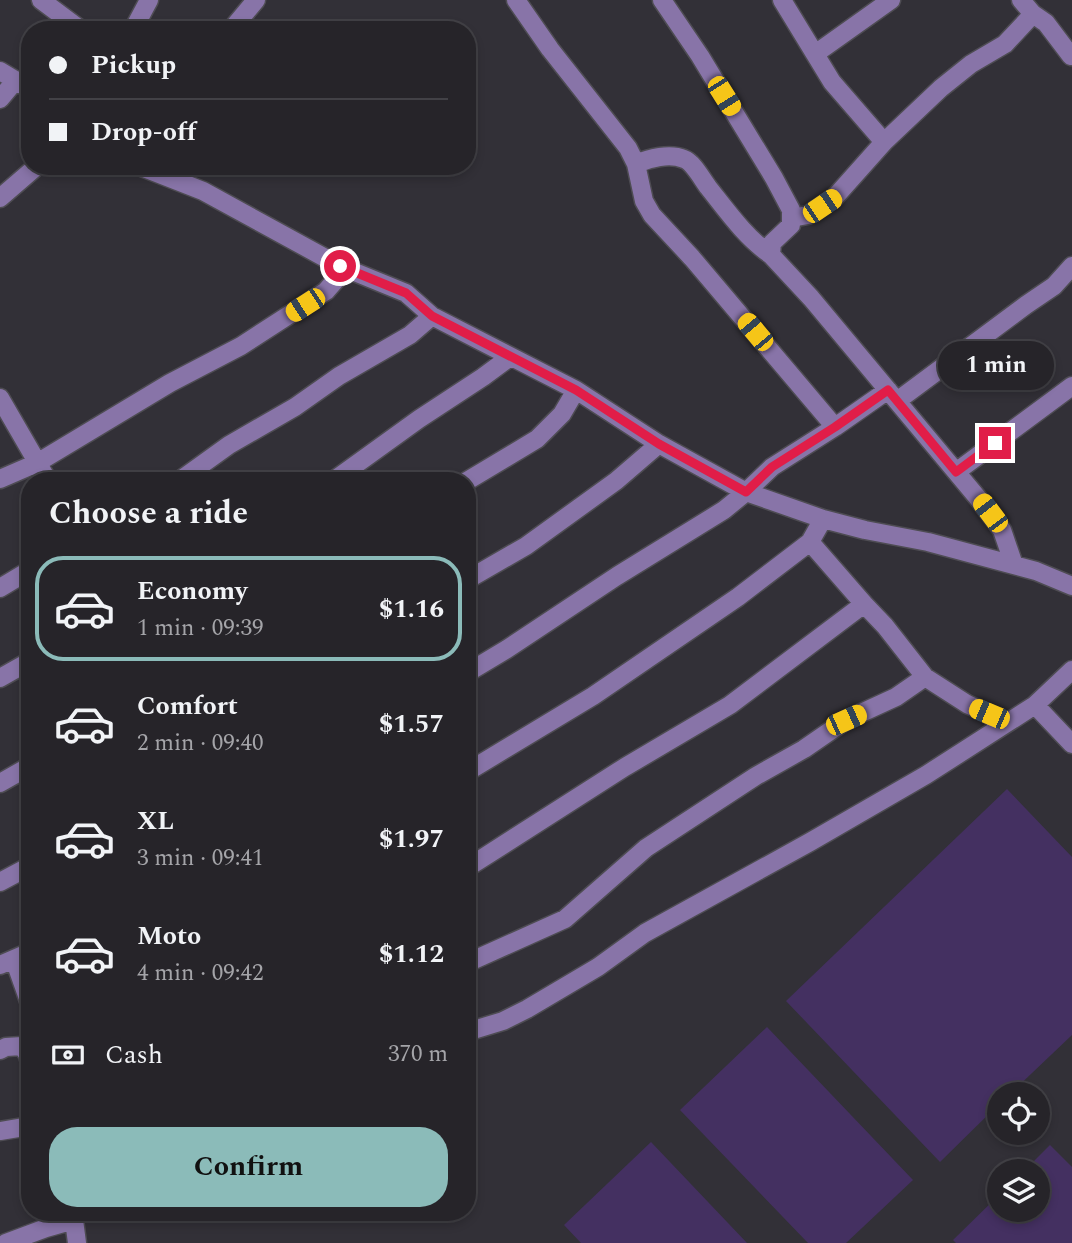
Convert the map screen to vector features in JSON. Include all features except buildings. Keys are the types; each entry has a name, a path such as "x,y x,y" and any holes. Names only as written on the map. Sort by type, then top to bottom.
{"street":[{"path":"41,0 69,21"},
{"path":"138,21 149,0"},
{"path":"238,21 256,0"},
{"path":"516,0 550,49 628,148 636,164 643,201 652,215 692,258 835,427"},
{"path":"662,0 700,56 791,210 791,225 772,243 771,255"},
{"path":"782,0 832,82 884,142"},
{"path":"815,54 891,0"},
{"path":"1021,0 1033,14 1046,23 1070,56"},
{"path":"791,218 808,215 835,197 884,142 941,88 971,64 1005,44 1033,14"},
{"path":"0,99 15,80"},
{"path":"636,164 673,156 687,159 733,218 811,298 956,472 1002,530 1014,565"},
{"path":"0,198 27,175"},
{"path":"162,175 203,191 346,268 406,293 432,316 576,390 659,444 746,492 823,519 928,542 1014,565 1072,586"},
{"path":"476,668 724,510 772,467 835,427 892,396 1054,286 1072,267"},
{"path":"0,479 37,463 170,383 241,346 326,291 346,268"},
{"path":"192,472 229,445 295,407 339,376 410,335 432,316"},
{"path":"345,472 510,357"},
{"path":"956,472 1072,386"},
{"path":"476,476 537,439 562,414 576,390"},
{"path":"0,398 42,472"},
{"path":"476,575 537,538 616,481 659,444"},
{"path":"476,767 593,696 738,597 810,542 823,519"},
{"path":"810,542 886,626 925,677 967,704 989,714 1001,726"},
{"path":"0,588 21,575"},
{"path":"476,862 625,767 730,705 864,604"},
{"path":"0,678 21,666"},
{"path":"476,959 565,919 646,848 756,776 804,750 846,720 896,697 925,677"},
{"path":"476,1029 503,1021 550,997 645,933 869,809 1035,705 1070,677"},
{"path":"1035,705 1072,744"},
{"path":"0,783 21,771"},
{"path":"0,882 21,871"},
{"path":"15,959 21,977"},
{"path":"0,1050 21,1046"},
{"path":"0,1131 21,1128"},
{"path":"6,1243 64,1221"},
{"path":"76,1221 78,1243"}],"shaded area":[{"path":"1007,789 1072,857 1072,1035 1023,1082 987,1082 987,1116 940,1162 786,1001"},
{"path":"767,1027 913,1180 846,1243 808,1243 680,1110"},
{"path":"651,1142 747,1243 581,1243 564,1225"},
{"path":"1050,1145 1072,1167 1072,1243 956,1243 953,1240 987,1207 987,1222 1050,1222 1050,1159 1036,1159"}],"route":[{"path":"340,266 406,293 432,316 576,390 659,444 746,492 772,467 888,390 956,472 995,443"}]}
